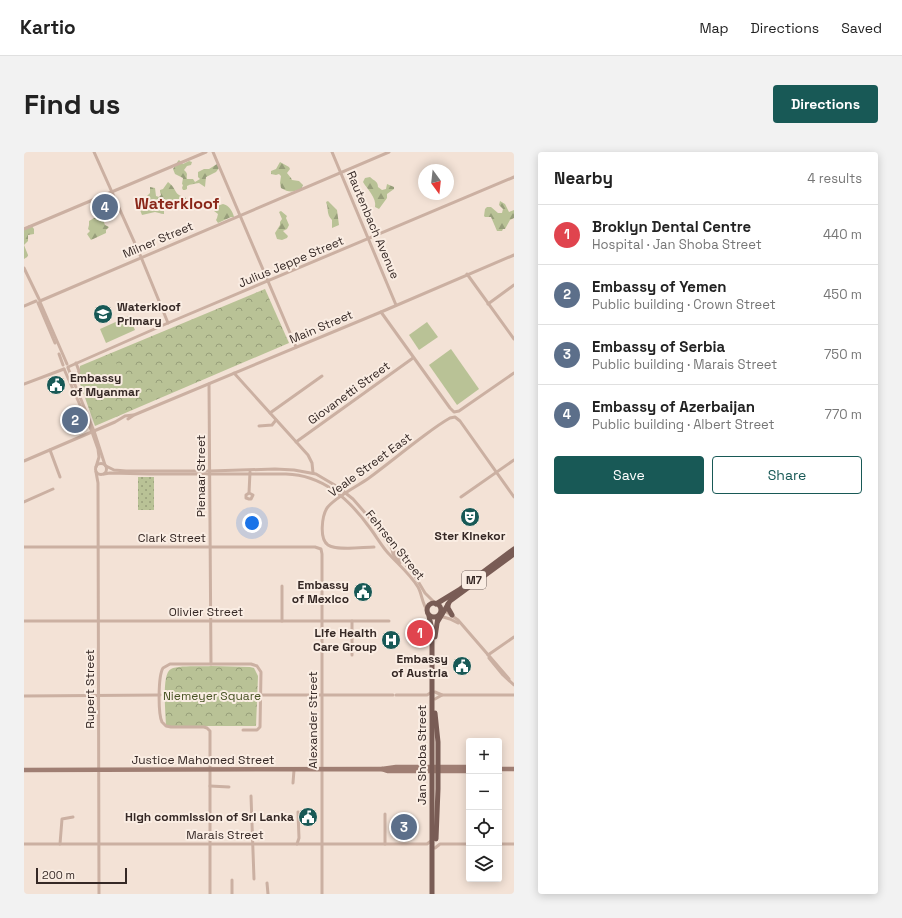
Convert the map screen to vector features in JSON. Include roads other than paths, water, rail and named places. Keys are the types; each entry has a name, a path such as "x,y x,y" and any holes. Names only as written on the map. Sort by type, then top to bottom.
{"main road":[{"name":"M7","path":"429,616 427,610 429,605 460,590 514,549"},
{"name":"M7","path":"440,613 454,598 514,554"},
{"name":"M7","path":"440,613 449,600 454,598"},
{"path":"429,616 433,618 440,613 435,603"},
{"path":"448,603 448,608 452,615"},
{"name":"Jan Shoba Street","path":"435,894 434,692 435,638 440,613"},
{"name":"Jan Shoba Street","path":"429,616 432,630 434,692"},
{"name":"Justice Mahomed Street","path":"24,770 322,770 382,769 390,767 466,771"},
{"name":"Justice Mahomed Street","path":"435,769 466,767"},
{"name":"Jan Shoba Street","path":"434,840 432,804 435,769"},
{"path":"502,769 514,769"},
{"name":"Jan Shoba Street","path":"432,894 434,848"}],"street":[{"path":"94,152 141,257 168,323"},
{"path":"24,229 206,152"},
{"path":"214,152 296,346"},
{"name":"Rautenbach Avenue","path":"332,152 396,305"},
{"name":"Milner Street","path":"24,306 389,152"},
{"name":"Julius Jeppe Street","path":"24,384 514,177"},
{"name":"Main Street","path":"24,461 514,255"},
{"path":"24,268 93,431 107,471 103,474"},
{"path":"467,274 514,339"},
{"path":"488,304 514,285"},
{"path":"381,312 413,358 455,412 459,411 514,373"},
{"name":"Giovanetti Street","path":"296,442 413,358"},
{"path":"73,385 79,371 75,363"},
{"path":"234,373 309,457 312,463 313,473"},
{"path":"270,414 322,376"},
{"name":"Pienaar Street","path":"209,384 210,664"},
{"name":"Veale Street East","path":"374,547 338,548 329,546 325,542 323,535 324,515 330,505 443,422 455,417 460,421 496,473"},
{"path":"259,426 272,425 276,420"},
{"path":"93,431 98,454 96,472 99,474 110,472 121,474 266,472"},
{"path":"50,450 60,477"},
{"path":"461,498 514,460"},
{"path":"96,467 100,464 118,471 168,473"},
{"name":"Fehrsen Street","path":"266,472 294,470 313,473 329,481 347,493 374,523 392,549 413,573 425,593 435,603"},
{"name":"Rupert Street","path":"96,472 98,483 99,894"},
{"path":"249,493 250,472"},
{"name":"Fehrsen Street","path":"266,472 310,477 330,487 342,496 364,520 388,553 419,589 427,610"},
{"path":"496,473 514,497"},
{"name":"Rupert Street","path":"98,483 103,474"},
{"path":"24,502 53,489"},
{"name":"Clark Street","path":"24,547 319,548"},
{"name":"Alexander Street","path":"319,548 322,552 322,894"},
{"path":"392,549 393,554 404,570"},
{"path":"282,586 282,621"},
{"path":"440,613 452,615 514,685"},
{"path":"440,613 462,625"},
{"name":"Olivier Street","path":"24,621 389,621"},
{"path":"352,621 352,655"},
{"path":"488,655 514,637"},
{"path":"210,894 210,733 209,730 204,727 166,726 160,719 160,672 165,666 251,664 256,666 261,672 260,728 255,730 243,730"},
{"path":"261,695 426,695 434,692 442,695 514,696"},
{"path":"24,696 160,695"},
{"path":"426,695 434,699 442,695"},
{"path":"292,783 294,770"},
{"path":"210,786 229,787"},
{"path":"251,796 254,844 254,879"},
{"path":"298,812 298,844"},
{"path":"385,814 385,844"},
{"path":"60,844 62,819 73,817"},
{"path":"427,844 434,840 440,844 466,844"},
{"name":"Marais Street","path":"24,844 427,844"},
{"path":"427,844 434,848 440,844"},
{"path":"502,844 514,844"},
{"path":"232,880 232,894"},
{"path":"267,883 268,894"}],"place":[{"name":"Embassy of Azerbaijan","path":"105,207"},
{"name":"Waterkloof Primary","path":"103,314"},
{"name":"Embassy of Myanmar","path":"56,385"},
{"name":"Embassy of Yemen","path":"75,420"},
{"name":"Ster Kinekor","path":"470,517"},
{"name":"Embassy of Mexico","path":"363,592"},
{"name":"Broklyn Dental Centre","path":"420,633"},
{"name":"Life Health Care Group","path":"391,640"},
{"name":"Embassy of Austria","path":"462,666"},
{"name":"High commission of Sri Lanka","path":"308,817"},
{"name":"Embassy of Serbia","path":"404,827"}],"district":[{"name":"Waterkloof","path":"177,203"}],"park label":[{"name":"Niemeyer Square","path":"212,696"}]}
